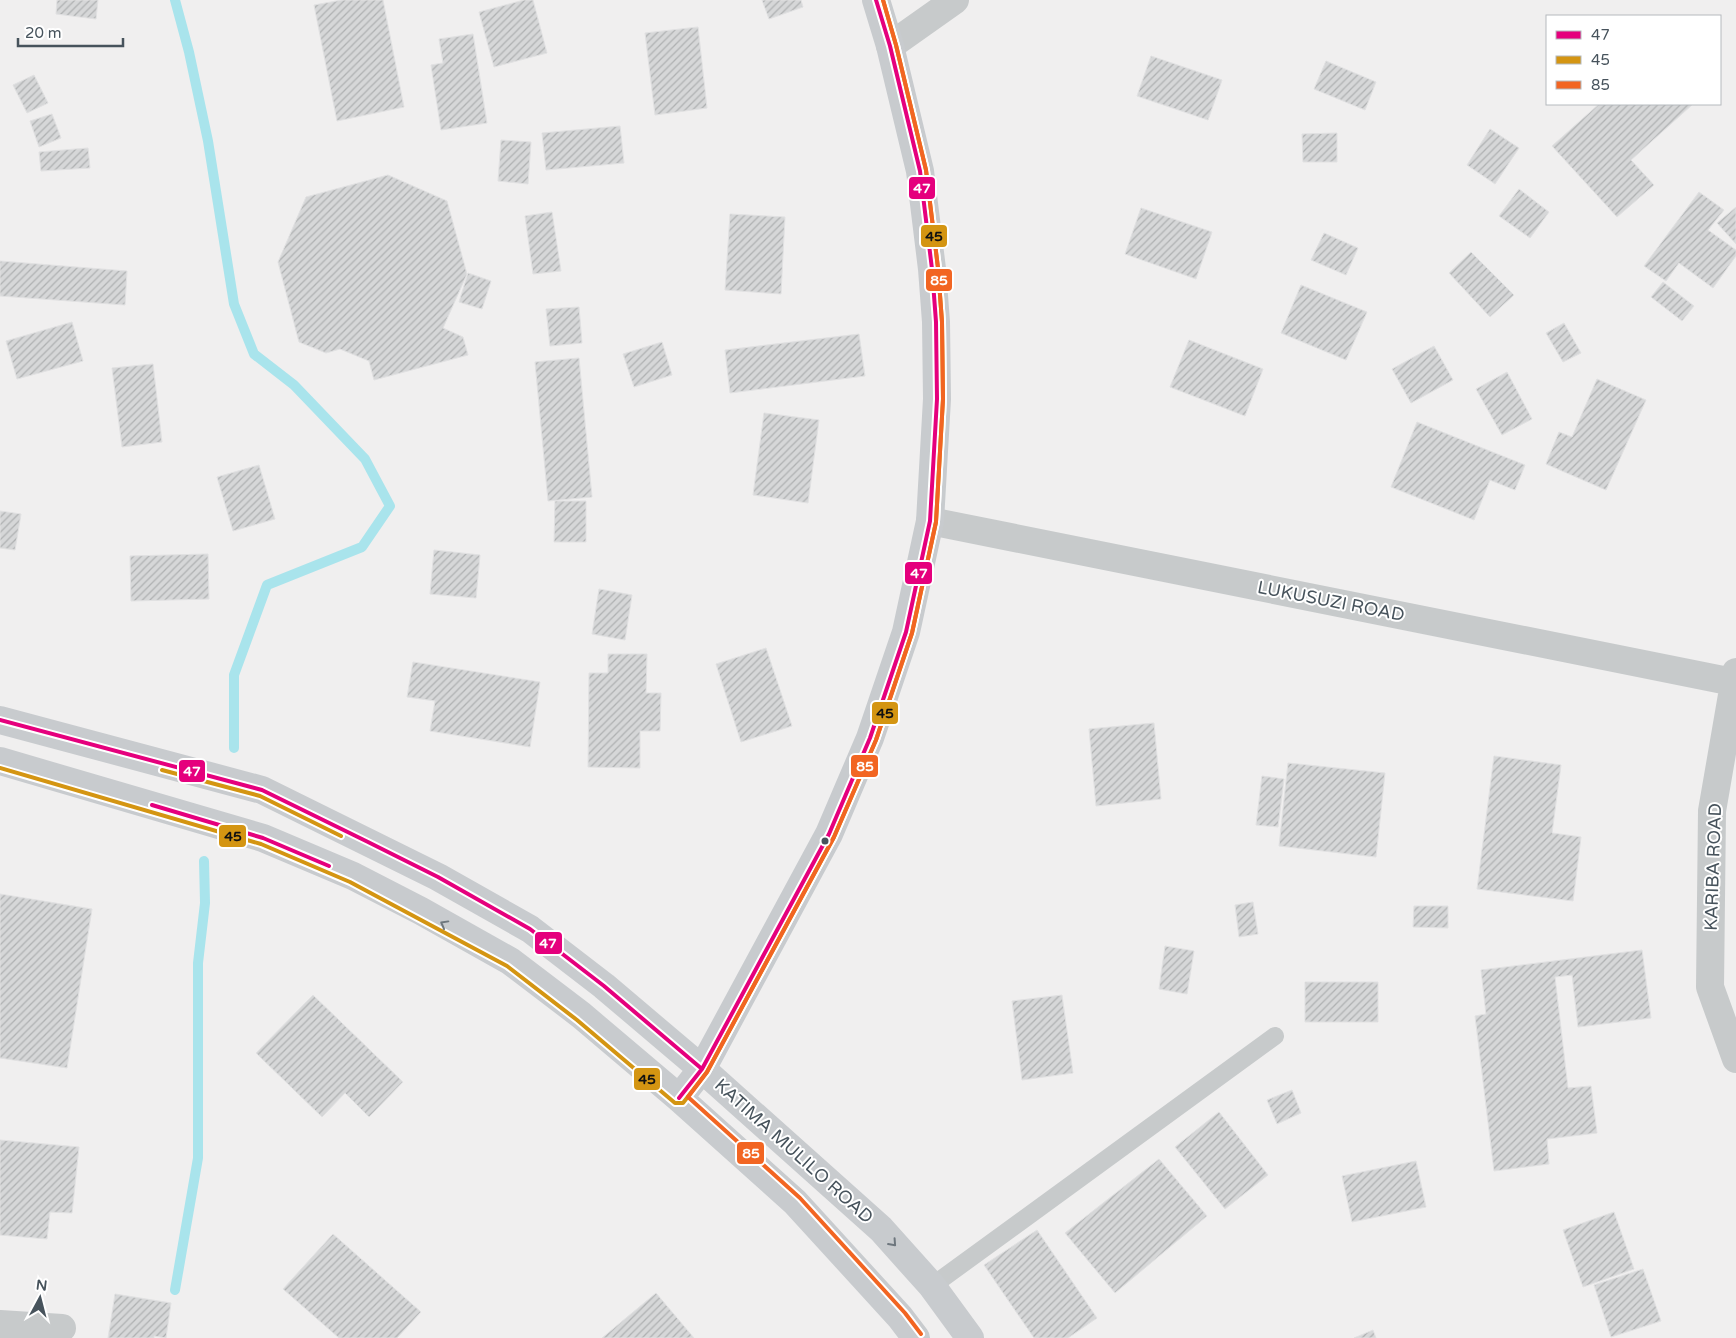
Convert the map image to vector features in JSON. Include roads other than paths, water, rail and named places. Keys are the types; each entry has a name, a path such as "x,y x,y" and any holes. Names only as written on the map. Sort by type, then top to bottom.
{"main road":[{"path":"680,1098 702,1069 829,834 870,738 906,632 930,521 937,399 936,322 933,278 920,170 890,46 876,0"},
{"name":"KATIMA MULILO ROAD","path":"0,720 262,790 386,851 530,929 604,986 702,1069 880,1229 932,1286 970,1338"},
{"path":"0,761 263,838 353,876 421,910 510,961 581,1016 680,1098 795,1202 900,1316 916,1338"}],"street":[{"path":"890,46 955,0"},
{"name":"LUKUSUZI ROAD","path":"930,521 1734,677"},
{"name":"KARIBA ROAD","path":"1734,677 1712,811 1710,987 1736,1059"},
{"path":"0,1324 62,1328"}],"lane":[{"path":"932,1286 1275,1036"}],"waterway":[{"path":"175,0 189,52 208,141 234,304 254,354 294,385 365,459 390,506 362,547 267,585 234,675 234,748"},
{"path":"175,1290 198,1158 198,963 205,903 204,861"}]}
